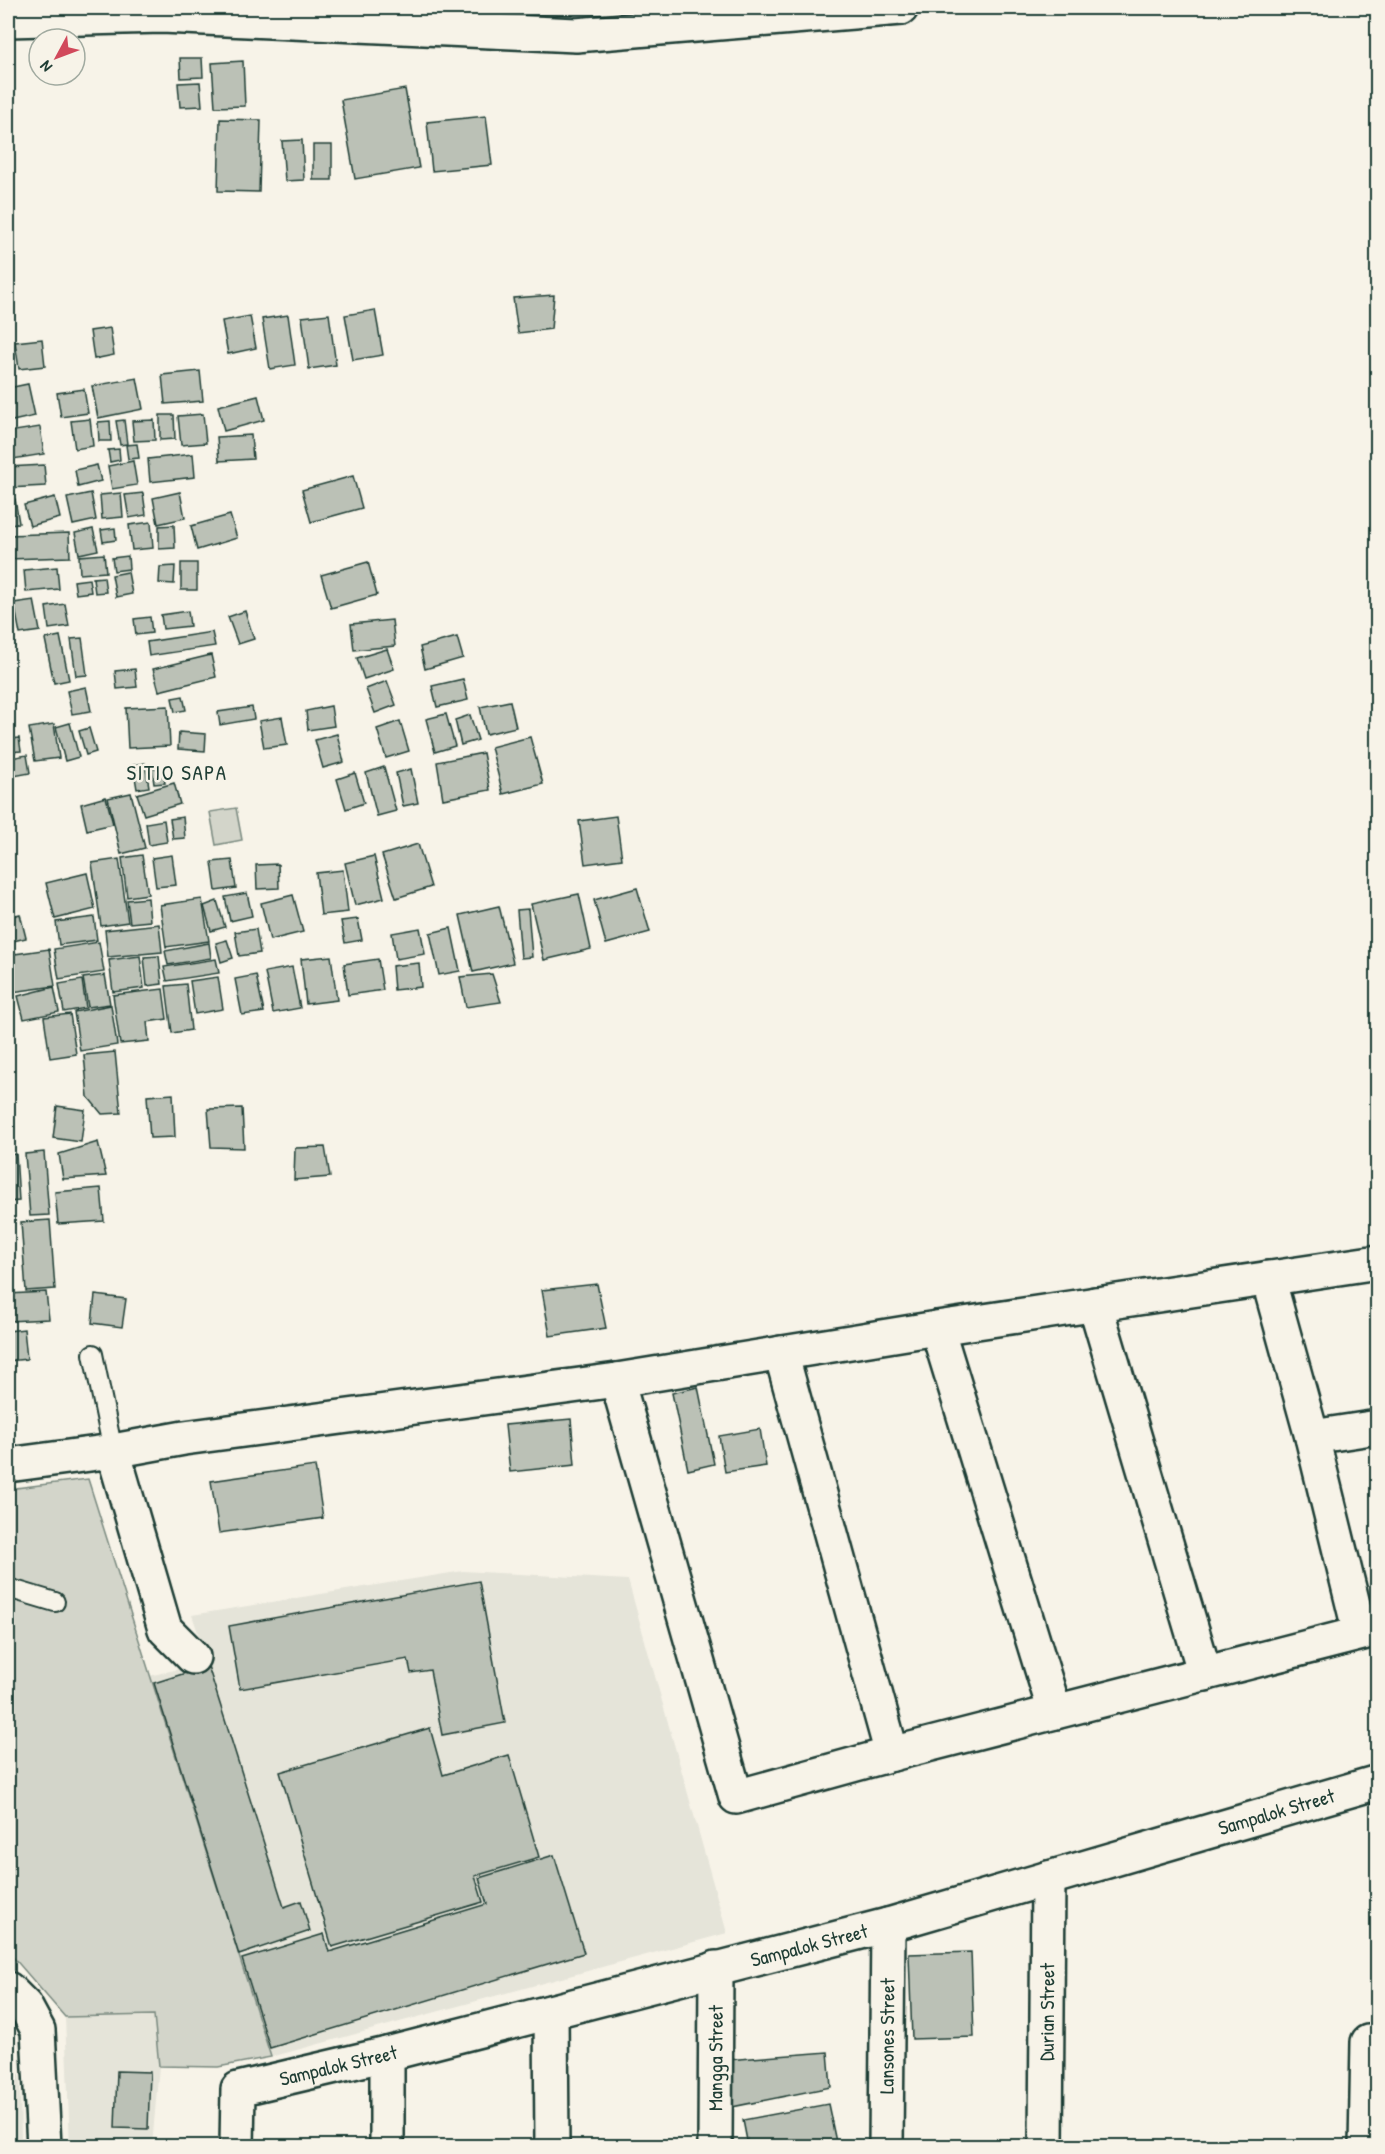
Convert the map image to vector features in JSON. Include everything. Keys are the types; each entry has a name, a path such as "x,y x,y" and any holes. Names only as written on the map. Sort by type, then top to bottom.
{"street":[{"path":"8,20 162,16 576,35 901,8"},
{"path":"8,1465 113,1451 196,1436 617,1380 937,1328 1377,1262"},
{"path":"617,1380 736,1797 892,1754 1369,1631 1268,1278"},
{"path":"1095,1304 1205,1674"},
{"path":"937,1328 1055,1712"},
{"path":"781,1353 892,1754"},
{"path":"1312,1437 1377,1426"},
{"path":"113,1451 165,1629 193,1657"},
{"name":"Sampalok Street","path":"237,2146 238,2089 387,2054 888,1925 1377,1782"},
{"name":"Durian Street","path":"1046,2146 1048,1878"},
{"name":"Lansones Street","path":"886,2146 888,1925"},
{"name":"Mangga Street","path":"715,2146 716,1968"},
{"path":"8,1989 25,2006 38,2030 44,2146"},
{"path":"551,2012 552,2146"},
{"path":"1366,2146 1368,2042"},
{"path":"387,2054 387,2146"}],"lane":[{"path":"93,1354 113,1451"},
{"path":"8,1588 55,1602"}],"shaded area":[{"path":"236,808 242,840 216,845 210,812"},
{"path":"88,1479 149,1676 208,1662 192,1615 463,1571 628,1580 727,1933 271,2057 218,2067 159,2066 152,2146 70,2146 65,2017 14,1958 8,1955 8,1489"},
{"path":"88,1479 271,2057 218,2067 159,2066 154,2015 65,2017 14,1958 8,1955 8,1489"},
{"path":"8,2024 14,2034 20,2081 21,2146 8,2146"}],"building":[{"path":"180,58 202,58 203,77 181,78"},
{"path":"243,61 245,106 215,107 212,63"},
{"path":"200,82 202,106 180,107 178,83"},
{"path":"405,89 419,168 355,179 341,100"},
{"path":"486,116 492,165 432,171 427,122"},
{"path":"220,119 261,120 259,192 218,191"},
{"path":"302,140 304,180 285,181 282,141"},
{"path":"313,145 332,145 332,180 313,180"},
{"path":"554,295 551,329 518,333 513,298"},
{"path":"375,310 383,355 353,360 345,315"},
{"path":"329,314 336,365 309,369 302,317"},
{"path":"288,315 295,365 270,369 262,319"},
{"path":"250,316 256,348 228,354 222,321"},
{"path":"110,328 114,355 94,359 90,331"},
{"path":"42,339 45,366 19,369 15,342"},
{"path":"200,371 203,401 165,404 162,375"},
{"path":"137,378 143,409 98,418 92,386"},
{"path":"28,384 35,416 8,422 8,388"},
{"path":"84,389 88,413 61,417 57,393"},
{"path":"258,396 264,420 224,431 218,406"},
{"path":"203,414 206,443 181,445 178,416"},
{"path":"160,415 174,415 175,439 160,440"},
{"path":"90,419 93,446 75,449 71,421"},
{"path":"124,420 127,444 120,445 116,421"},
{"path":"154,420 155,440 134,441 132,421"},
{"path":"110,421 111,441 99,441 98,422"},
{"path":"40,427 44,454 13,459 8,432"},
{"path":"251,435 253,459 219,461 217,437"},
{"path":"137,444 139,458 128,459 126,445"},
{"path":"119,449 120,460 110,462 108,450"},
{"path":"193,454 195,477 150,482 148,459"},
{"path":"133,461 137,485 112,489 108,466"},
{"path":"44,465 46,486 8,488 8,467"},
{"path":"97,465 101,481 78,487 75,470"},
{"path":"353,476 362,508 311,522 302,490"},
{"path":"180,492 185,518 158,524 153,498"},
{"path":"91,493 96,520 73,525 67,498"},
{"path":"121,493 123,517 102,519 100,495"},
{"path":"143,493 146,515 129,518 125,495"},
{"path":"55,497 60,518 30,526 24,505"},
{"path":"15,499 19,523 8,524 8,500"},
{"path":"230,515 237,538 197,550 191,526"},
{"path":"151,522 153,548 132,550 129,525"},
{"path":"174,525 175,548 159,549 159,526"},
{"path":"115,528 116,540 103,542 101,530"},
{"path":"93,529 98,550 79,554 75,533"},
{"path":"69,533 70,557 8,559 8,535"},
{"path":"104,554 106,572 80,574 79,556"},
{"path":"128,556 129,569 114,571 112,558"},
{"path":"368,562 377,595 331,608 321,575"},
{"path":"181,563 197,563 197,590 181,590"},
{"path":"175,566 174,584 159,583 160,567"},
{"path":"57,567 59,589 26,592 24,570"},
{"path":"128,572 132,594 116,597 112,575"},
{"path":"104,577 106,592 95,593 93,578"},
{"path":"89,579 91,592 76,594 74,581"},
{"path":"34,600 40,631 20,634 14,603"},
{"path":"8,603 13,635 8,636"},
{"path":"65,604 69,626 49,629 46,607"},
{"path":"188,611 190,626 163,629 161,615"},
{"path":"245,611 254,639 238,644 228,617"},
{"path":"150,617 152,633 136,635 134,619"},
{"path":"392,620 395,646 354,650 351,624"},
{"path":"212,632 215,646 149,656 147,642"},
{"path":"60,636 69,680 54,683 45,639"},
{"path":"457,637 463,658 425,669 420,647"},
{"path":"82,638 87,675 76,676 71,639"},
{"path":"387,649 394,669 364,679 357,658"},
{"path":"211,655 216,677 159,691 153,669"},
{"path":"135,669 137,687 117,689 115,671"},
{"path":"463,679 468,700 437,707 432,686"},
{"path":"387,681 396,705 375,713 366,689"},
{"path":"86,687 91,711 72,714 67,691"},
{"path":"183,696 186,710 175,712 172,698"},
{"path":"510,701 516,727 486,734 480,707"},
{"path":"168,706 170,746 128,748 126,708"},
{"path":"331,706 334,726 308,730 306,711"},
{"path":"252,707 254,719 220,725 218,712"},
{"path":"446,714 455,746 435,752 426,719"},
{"path":"470,715 478,740 461,745 455,720"},
{"path":"282,717 287,745 264,748 259,721"},
{"path":"400,721 409,751 386,758 377,729"},
{"path":"70,723 79,757 65,761 56,727"},
{"path":"54,724 59,758 35,761 29,728"},
{"path":"89,728 96,752 86,755 79,731"},
{"path":"179,732 206,734 205,751 178,749"},
{"path":"337,734 344,762 323,768 315,740"},
{"path":"530,737 543,784 503,794 491,747"},
{"path":"19,738 21,751 8,752 8,740"},
{"path":"483,753 490,790 443,799 437,762"},
{"path":"27,755 30,773 14,776 10,758"},
{"path":"145,763 149,787 137,789 133,765"},
{"path":"384,767 396,811 377,816 366,773"},
{"path":"163,768 165,783 154,784 152,769"},
{"path":"411,769 418,803 403,806 396,773"},
{"path":"355,773 364,803 346,809 337,779"},
{"path":"174,783 180,804 144,815 137,794"},
{"path":"131,793 145,848 121,854 108,798"},
{"path":"106,797 113,824 87,830 81,804"},
{"path":"616,816 622,859 585,864 579,821"},
{"path":"183,817 185,838 173,839 170,819"},
{"path":"164,820 167,842 149,845 146,823"},
{"path":"8,828 11,828 11,865 8,865"},
{"path":"418,844 431,887 396,898 382,855"},
{"path":"142,855 148,894 127,897 122,858"},
{"path":"172,855 176,885 156,887 152,858"},
{"path":"374,856 384,898 355,905 345,863"},
{"path":"119,859 128,922 101,926 92,863"},
{"path":"232,860 236,888 216,891 212,862"},
{"path":"278,864 279,888 257,889 256,865"},
{"path":"343,870 348,912 321,915 316,873"},
{"path":"87,873 95,909 55,919 46,883"},
{"path":"637,888 650,932 606,944 594,900"},
{"path":"247,893 252,916 230,921 225,897"},
{"path":"579,894 591,949 544,960 531,904"},
{"path":"293,895 303,932 270,940 261,903"},
{"path":"148,898 150,921 130,923 127,900"},
{"path":"202,899 209,941 166,947 160,905"},
{"path":"217,901 225,927 211,931 204,906"},
{"path":"499,906 513,963 473,972 460,915"},
{"path":"528,909 532,957 521,958 517,910"},
{"path":"20,914 26,938 9,942 8,917"},
{"path":"94,917 97,940 59,945 56,922"},
{"path":"358,919 362,940 345,943 341,921"},
{"path":"159,924 162,952 108,957 105,930"},
{"path":"420,928 425,954 396,959 392,933"},
{"path":"451,928 460,971 439,975 430,933"},
{"path":"256,929 260,953 239,956 235,932"},
{"path":"227,940 233,958 221,962 216,943"},
{"path":"99,942 104,972 59,979 54,949"},
{"path":"209,943 211,958 168,965 165,951"},
{"path":"49,949 55,986 12,992 8,955"},
{"path":"140,956 144,988 113,992 109,960"},
{"path":"159,956 162,984 147,986 144,957"},
{"path":"331,956 337,1000 306,1004 301,959"},
{"path":"216,959 219,973 167,981 164,967"},
{"path":"378,959 383,990 348,995 344,964"},
{"path":"419,963 421,987 394,990 392,966"},
{"path":"292,967 300,1008 273,1013 265,972"},
{"path":"492,974 501,1002 466,1007 460,977"},
{"path":"105,975 110,1004 88,1007 83,978"},
{"path":"256,975 264,1012 242,1015 235,979"},
{"path":"218,977 223,1009 195,1014 190,981"},
{"path":"82,980 86,1008 64,1012 59,984"},
{"path":"186,984 191,1030 172,1033 166,986"},
{"path":"54,987 59,1012 24,1019 18,996"},
{"path":"163,989 167,1019 147,1022 149,1041 120,1044 113,995"},
{"path":"111,1005 117,1045 80,1051 74,1012"},
{"path":"70,1014 76,1054 50,1058 44,1017"},
{"path":"115,1052 121,1113 102,1114 88,1097 84,1055"},
{"path":"173,1094 175,1137 150,1138 147,1096"},
{"path":"57,1106 85,1110 81,1142 53,1138"},
{"path":"242,1108 244,1148 211,1147 208,1109"},
{"path":"98,1142 106,1176 63,1179 59,1154"},
{"path":"325,1147 330,1177 294,1180 295,1148"},
{"path":"44,1152 49,1215 30,1216 25,1154"},
{"path":"16,1154 19,1201 8,1202 8,1155"},
{"path":"101,1188 104,1221 58,1224 55,1192"},
{"path":"8,1218 13,1283 8,1283"},
{"path":"50,1220 55,1289 26,1291 21,1222"},
{"path":"597,1284 606,1328 550,1336 542,1290"},
{"path":"46,1292 49,1319 8,1321 8,1294"},
{"path":"95,1295 126,1299 122,1327 92,1323"},
{"path":"24,1329 27,1359 8,1361 8,1331"},
{"path":"698,1387 714,1464 688,1470 672,1393"},
{"path":"571,1419 575,1465 510,1472 505,1425"},
{"path":"760,1429 766,1466 725,1472 719,1436"},
{"path":"315,1466 323,1518 219,1533 211,1481"},
{"path":"479,1581 505,1723 442,1735 430,1670 411,1673 408,1659 240,1689 229,1626"},
{"path":"208,1666 284,1907 301,1901 310,1931 239,1955 154,1683"},
{"path":"430,1728 443,1775 509,1755 539,1857 475,1876 483,1902 332,1947 280,1772"},
{"path":"554,1855 584,1953 270,2048 242,1959 324,1934 329,1952 487,1904 479,1878"},
{"path":"971,1952 974,2037 912,2039 909,1954"},
{"path":"828,2052 831,2087 727,2108 727,2060"},
{"path":"117,2071 150,2072 148,2129 115,2128"},
{"path":"828,2104 836,2142 811,2146 748,2146 743,2120"}],"district":[{"name":"SITIO SAPA","path":"177,773"}]}
